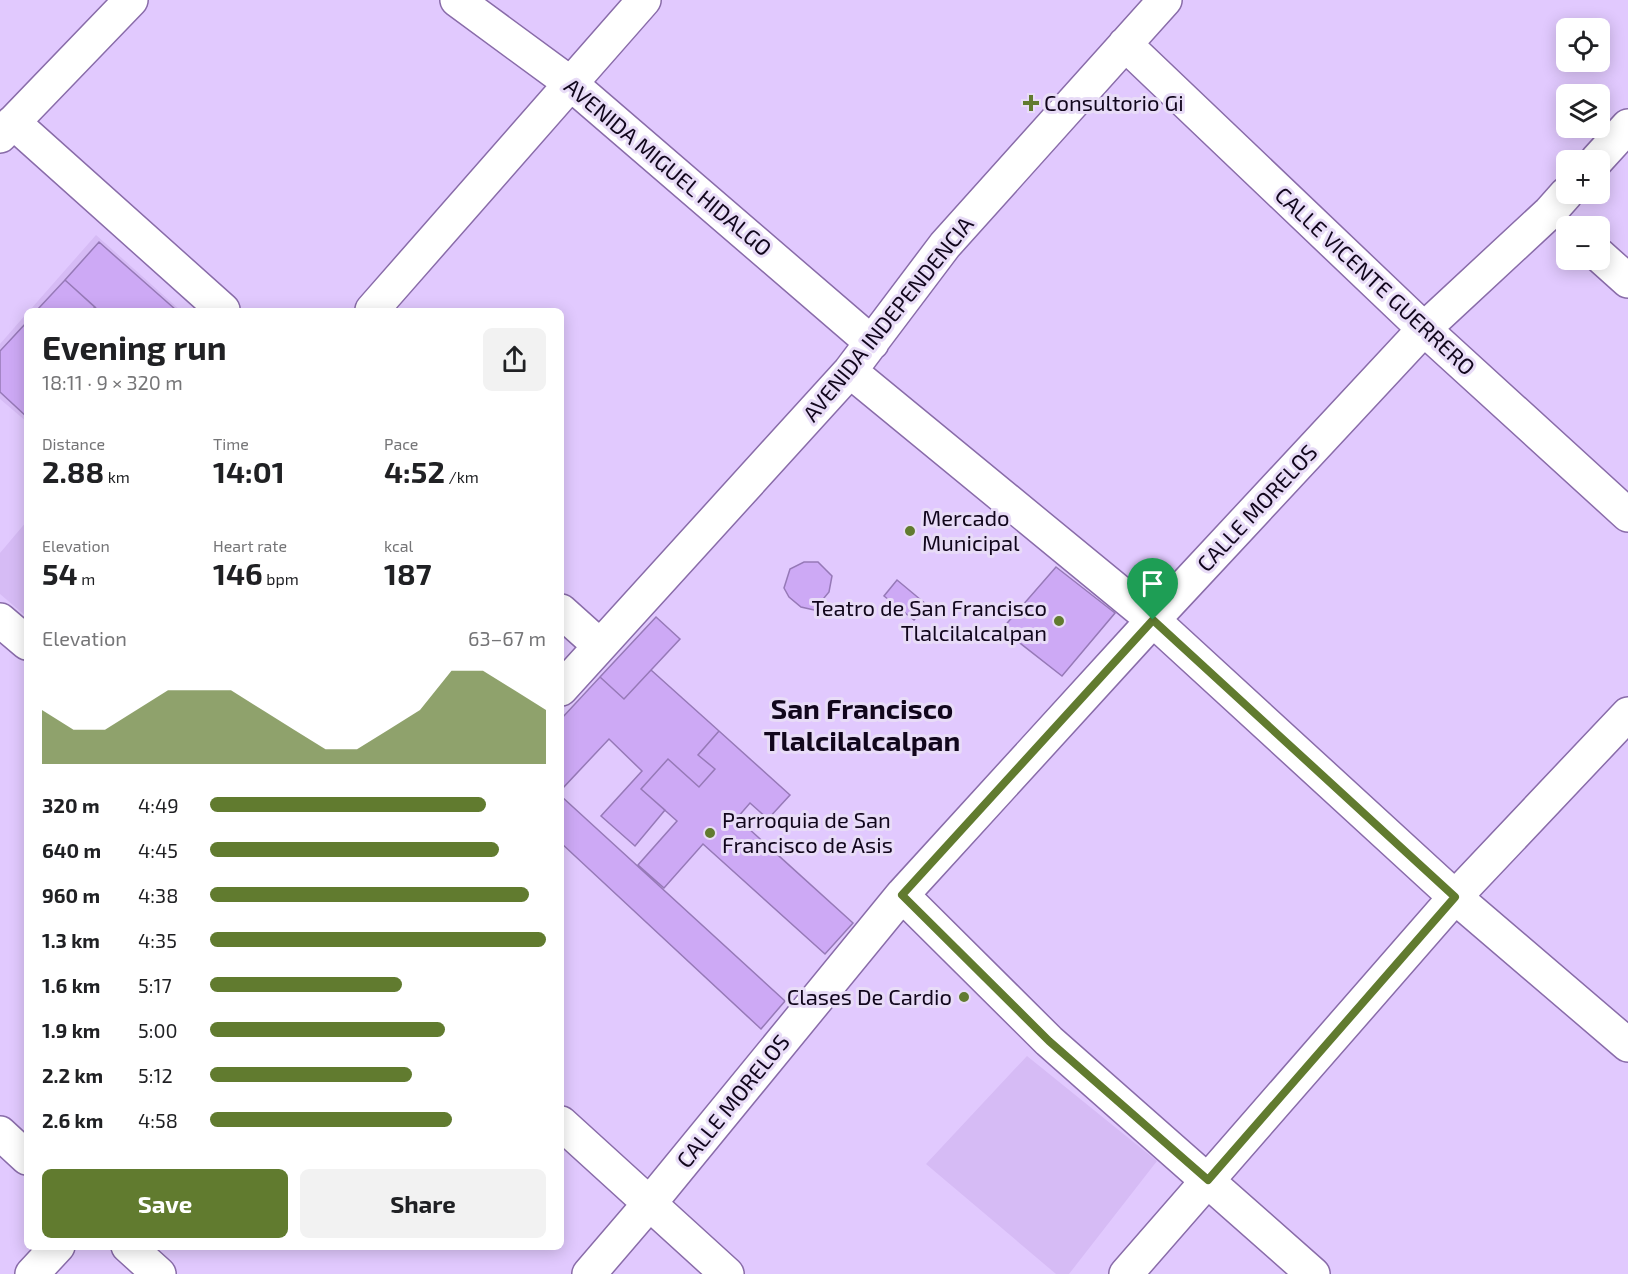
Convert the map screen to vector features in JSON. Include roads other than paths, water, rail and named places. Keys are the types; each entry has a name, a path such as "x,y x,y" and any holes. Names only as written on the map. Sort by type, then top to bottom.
{"street":[{"path":"131,0 7,129 221,308"},
{"name":"AVENIDA MIGUEL HIDALGO","path":"457,0 570,83 872,343"},
{"path":"374,308 644,0"},
{"name":"AVENIDA INDEPENDENCIA","path":"564,687 850,371 945,246 1165,0"},
{"name":"CALLE VICENTE GUERRERO","path":"1125,44 1424,329 1628,515"},
{"path":"1605,150 1628,126"},
{"name":"CALLE MORELOS","path":"589,1274 902,895 1153,620 1424,329 1561,211"},
{"path":"1610,265 1628,281"},
{"path":"850,371 1153,620 1455,897 1628,1045"},
{"path":"564,614 600,646"},
{"path":"0,620 24,640"},
{"path":"1126,1274 1455,897 1628,714"},
{"path":"902,895 1049,1041 1313,1274"},
{"path":"564,1126 727,1274"},
{"path":"0,1133 24,1155"},
{"path":"32,1274 54,1250"},
{"path":"132,1250 159,1274"}],"place":[{"name":"Consultorio Gi","path":"1031,103"},
{"name":"Mercado Municipal","path":"910,531"},
{"name":"Teatro de San Francisco Tlalcilalcalpan","path":"1059,621"},
{"name":"Parroquia de San Francisco de Asis","path":"710,833"},
{"name":"Clases De Cardio","path":"964,997"}],"district":[{"name":"San Francisco Tlalcilalcalpan","path":"862,725"}]}
